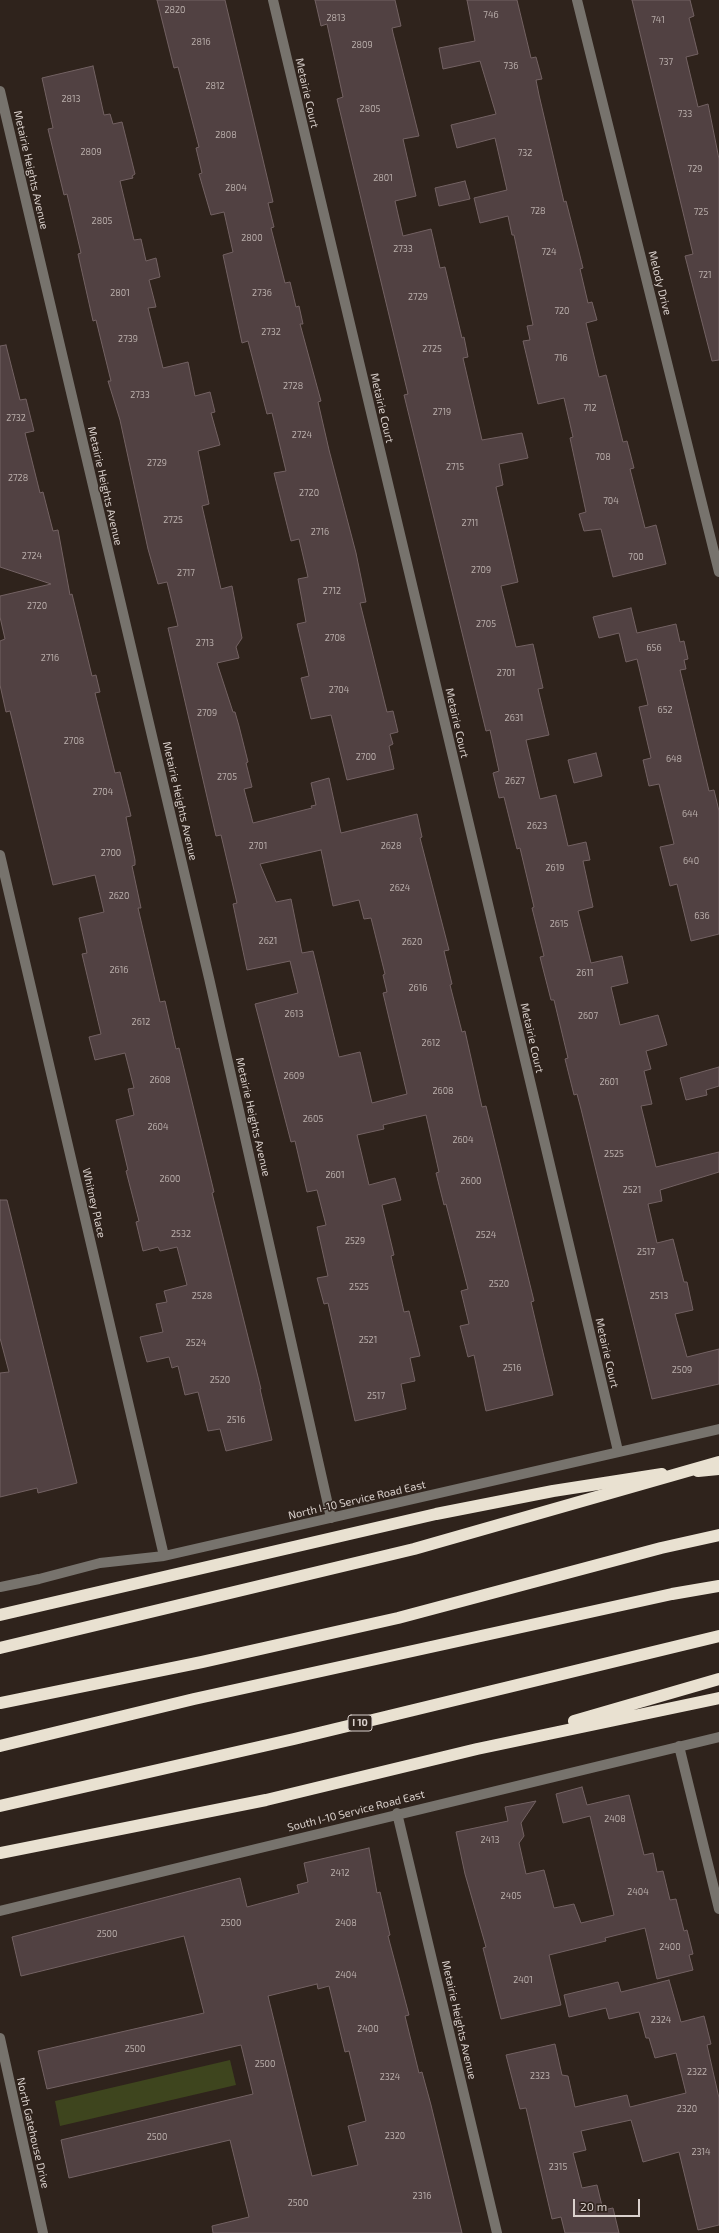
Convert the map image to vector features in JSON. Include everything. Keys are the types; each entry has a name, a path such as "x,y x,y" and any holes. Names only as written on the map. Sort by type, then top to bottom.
{"highway":[{"path":"0,1648 414,1549 719,1462"},
{"path":"0,1615 436,1514 672,1472 719,1469"},
{"path":"0,1704 202,1662 398,1618 661,1548 719,1535"},
{"path":"0,1746 194,1699 672,1594 719,1586"},
{"name":"I 10","path":"0,1806 294,1739 719,1636"},
{"path":"477,1749 719,1679"},
{"path":"0,1853 266,1800 477,1749 719,1698"}],"street":[{"name":"Metairie Court","path":"273,0 618,1452"},
{"name":"Melody Drive","path":"577,0 719,572"},
{"name":"Metairie Heights Avenue","path":"0,91 207,970 331,1518"},
{"name":"Whitney Place","path":"0,855 164,1556"},
{"name":"North I-10 Service Road East","path":"0,1587 39,1580 100,1563 164,1556 719,1429"},
{"name":"South I-10 Service Road East","path":"0,1911 397,1813 719,1736"},
{"path":"679,1746 719,1909"},
{"name":"Metairie Heights Avenue","path":"397,1813 497,2233"},
{"name":"North Gatehouse Drive","path":"0,2038 43,2233"}],"green space":[{"path":"230,2060 236,2085 60,2126 55,2101"}],"building":[{"path":"157,0 225,0 273,202 268,203 274,227 271,228 285,283 290,282 296,307 299,306 303,324 300,324 321,401 318,402 329,450 356,553 366,602 360,603 387,712 393,711 398,732 390,734 393,744 389,746 394,769 347,780 331,715 311,719 301,678 309,676 297,624 306,622 298,579 308,577 299,539 291,541 274,473 286,471 272,413 267,414 248,341 242,343 223,255 233,252 224,212 211,215 199,174 202,173 196,148 199,147 178,67 174,68"},
{"path":"315,0 395,0 401,26 392,28 419,136 403,139 416,196 395,201 403,236 431,229 440,268 445,267 462,338 464,337 468,357 463,358 482,440 522,433 528,458 499,464 503,485 496,487 518,582 501,586 516,647 533,644 543,688 538,689 549,735 526,740 540,799 556,795 568,846 586,842 590,860 583,861 593,907 578,911 591,963 622,956 628,983 611,987 620,1025 658,1015 667,1045 646,1051 651,1069 644,1071 652,1104 641,1106 656,1167 719,1152 719,1172 660,1190 662,1201 648,1204 657,1243 673,1239 684,1282 687,1282 693,1310 675,1314 687,1357 719,1349 719,1384 652,1399 581,1109 577,1094 574,1095 565,1059 568,1058 554,1000 551,1000 540,957 544,956 532,908 534,907 520,848 517,849 504,797 499,798 493,773 499,771 490,730 486,731 404,395 408,394 337,99 343,97 327,24 321,26"},
{"path":"467,0 517,0 531,58 536,57 542,79 536,80 539,95 564,202 566,201 583,268 580,269 588,303 592,302 597,320 586,323 599,377 606,375 623,442 627,441 634,468 630,469 645,528 656,525 666,564 613,577 601,529 584,531 579,514 586,512 570,438 573,437 564,398 538,404 523,341 530,340 527,326 533,325 514,235 512,235 508,216 480,223 474,198 507,190 495,138 457,148 451,125 496,114 480,61 443,69 439,48 475,41"},
{"path":"632,0 690,0 694,16 689,18 698,54 686,57 698,107 708,104 719,159 719,360 712,361 685,256 693,254"},
{"path":"93,66 104,115 110,114 113,124 122,122 135,174 132,176 133,178 120,181 134,240 141,239 146,261 156,258 160,277 149,280 156,307 148,308 163,368 188,362 195,396 210,392 215,412 211,413 220,445 198,451 209,504 202,506 221,589 232,586 242,638 236,647 239,658 217,663 233,712 235,712 248,762 246,763 252,787 244,789 253,823 312,808 311,806 316,805 311,783 329,778 341,833 417,814 422,837 420,838 449,950 444,951 452,984 450,985 462,1032 465,1031 482,1107 486,1106 534,1301 531,1302 553,1395 486,1411 474,1355 468,1357 460,1326 469,1324 461,1291 468,1289 446,1204 444,1205 436,1173 439,1172 426,1115 383,1125 384,1129 357,1135 369,1185 395,1178 401,1200 382,1205 394,1255 391,1256 404,1312 409,1311 420,1356 410,1358 415,1381 401,1384 406,1409 355,1421 328,1303 324,1304 317,1278 328,1276 317,1227 326,1225 317,1190 307,1192 295,1141 291,1142 255,1004 298,993 290,961 247,970 233,904 237,903 221,835 216,836 168,628 178,626 167,582 158,584 148,549 120,420 108,381 111,381 96,320 93,321 78,254 81,253 67,194 64,195 48,129 53,128 42,78","holes":["321,850 333,906 359,900 364,919 371,918 385,974 383,975 387,992 383,993 407,1094 372,1103 360,1052 339,1057 313,951 302,953 291,899 276,902 260,864"]},
{"path":"465,181 470,199 439,206 435,188"},
{"path":"6,345 20,400 26,399 34,431 25,433 40,493 43,492 53,531 58,530 70,595 72,594 92,676 96,675 100,692 95,693 115,773 120,772 131,816 126,817 135,860 135,865 132,866 141,908 138,908 160,1002 165,1001 176,1049 179,1048 214,1192 212,1193 261,1389 272,1440 226,1451 220,1429 208,1431 198,1392 185,1395 178,1366 172,1368 169,1357 147,1362 140,1337 163,1332 156,1304 167,1302 164,1291 187,1285 177,1247 160,1251 158,1247 143,1251 136,1222 139,1221 126,1171 128,1170 116,1120 134,1115 128,1089 134,1088 125,1053 95,1060 89,1037 101,1034 82,954 87,953 79,918 104,912 95,875 53,885 10,711 6,712 0,685 0,641 5,639 0,617 0,596 51,584 0,567 0,346"},
{"path":"631,608 637,633 676,624 680,642 684,641 688,659 684,660 686,669 680,670 709,791 714,790 719,811 719,934 691,941 677,884 670,886 660,847 674,844 659,784 649,786 643,760 651,758 639,707 648,705 637,659 626,662 619,633 599,638 593,617"},
{"path":"596,753 602,776 574,783 568,760"},
{"path":"719,1067 719,1086 706,1090 707,1095 686,1100 680,1078"},
{"path":"0,1200 7,1200 77,1483 38,1493 37,1488 0,1497 0,1373 9,1372 0,1338"},
{"path":"582,1787 587,1805 629,1795 644,1855 653,1853 657,1872 663,1871 670,1900 676,1899 684,1931 687,1930 693,1954 689,1955 693,1970 657,1979 645,1928 605,1938 606,1941 549,1955 561,2005 501,2019 483,1948 486,1947 465,1874 456,1832 508,1821 505,1807 536,1801 521,1823 524,1836 519,1843 526,1874 544,1870 554,1908 574,1904 581,1923 614,1915 590,1816 563,1823 556,1794"},
{"path":"369,1848 377,1893 380,1892 390,1935 388,1936 409,2015 405,2016 419,2073 422,2072 431,2105 462,2233 213,2233 212,2226 249,2217 230,2140 69,2178 61,2140 253,2094 241,2045 47,2089 38,2051 204,2013 184,1936 21,1976 12,1937 240,1878 247,1907 299,1893 297,1885 308,1882 304,1863","holes":["317,1984 318,1989 329,1986 345,2052 349,2051 366,2121 348,2126 358,2165 312,2176 268,1996"]},
{"path":"669,1980 681,2022 704,2016 711,2044 707,2045 719,2098 719,2225 698,2230 679,2152 643,2162 631,2120 581,2131 586,2150 573,2153 582,2188 597,2185 603,2210 613,2208 619,2233 565,2233 561,2217 552,2219 526,2108 520,2109 506,2055 555,2044 562,2075 568,2076 575,2107 627,2095 630,2107 686,2093 676,2053 655,2058 649,2038 646,2038 639,2012 609,2019 606,2008 569,2017 564,1995 618,1982 621,1992"}]}
